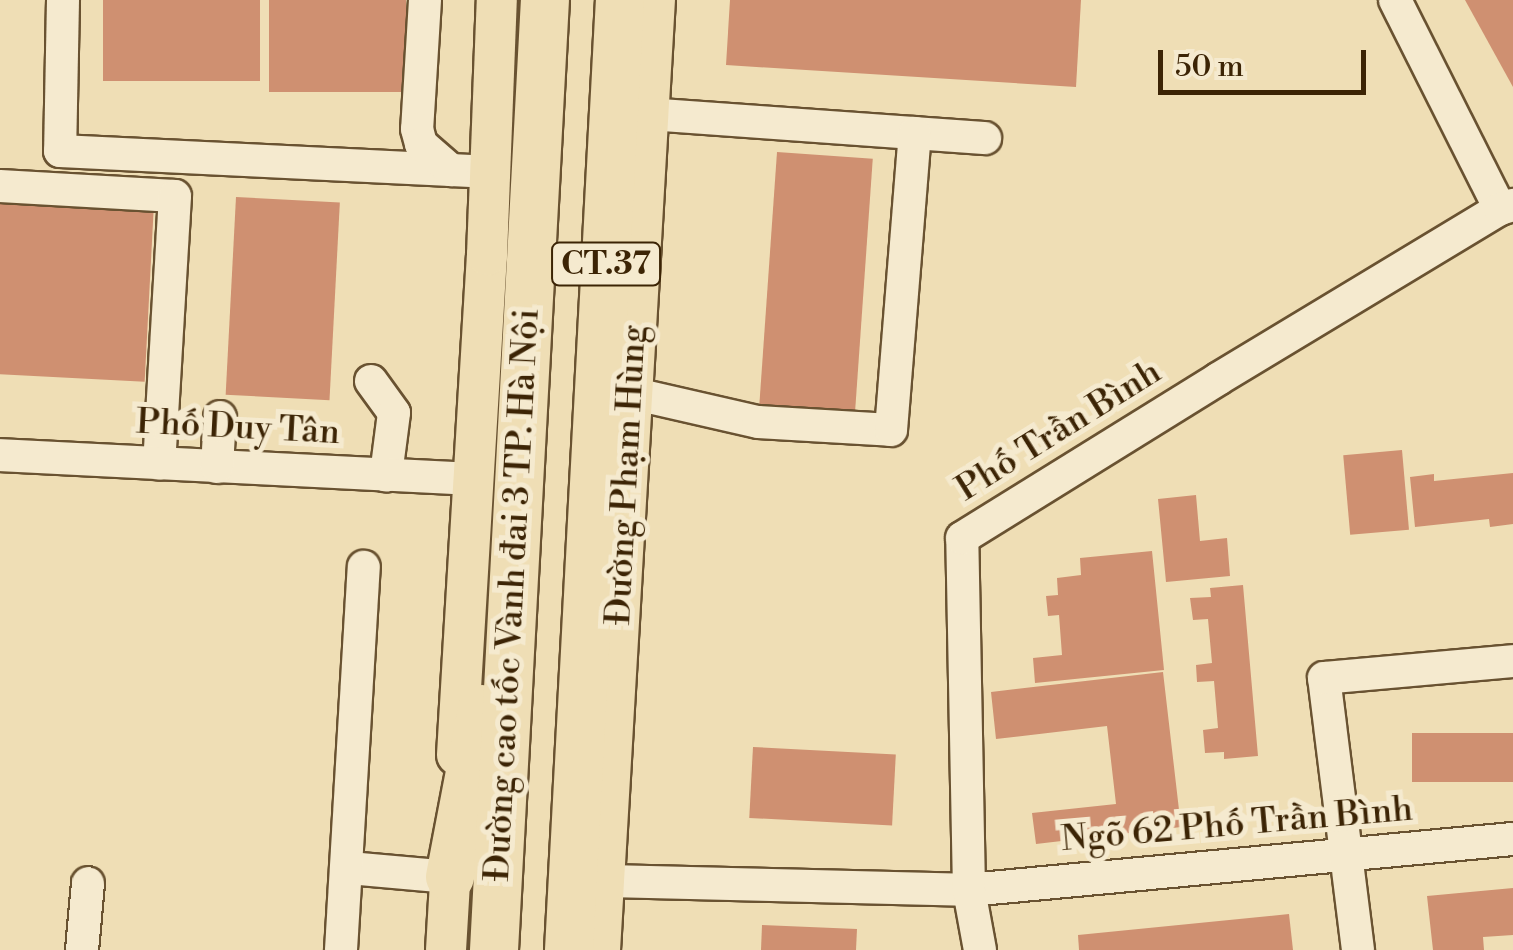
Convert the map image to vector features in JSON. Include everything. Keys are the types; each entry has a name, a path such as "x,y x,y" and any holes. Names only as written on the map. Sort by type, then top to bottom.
{"highway":[{"name":"Đường cao tốc Vành đai 3 TP. Hà Nội","path":"494,950 545,0"},
{"name":"CT.37","path":"569,950 620,0"},
{"path":"450,877 517,524"},
{"path":"592,528 604,880"}],"main road":[{"path":"446,950 498,0"},
{"name":"Đường Phạm Hùng","path":"600,950 655,0"}],"street":[{"path":"63,0 60,151 491,172"},
{"path":"425,0 417,129 422,144 451,170"},
{"path":"1395,0 1509,200"},
{"path":"648,114 984,138"},
{"path":"631,394 758,422 891,430 914,134"},
{"path":"0,186 175,196 159,464"},
{"name":"Phố Trần Bình","path":"980,950 969,890 962,538 1509,200"},
{"path":"370,380 394,413 386,475"},
{"path":"217,467 220,417"},
{"name":"Phố Duy Tân","path":"0,455 472,479"},
{"path":"342,950 364,566"},
{"path":"1358,950 1324,678 1513,661"},
{"name":"Ngõ 62 Phố Trần Bình","path":"604,880 969,890 1513,839"},
{"path":"349,868 450,877"},
{"path":"82,950 88,883"}],"building":[{"path":"103,0 260,0 260,81 103,81"},
{"path":"269,0 406,0 406,92 269,92"},
{"path":"730,0 1081,0 1076,87 726,65"},
{"path":"1465,0 1513,0 1513,87 1508,78"},
{"path":"777,152 873,159 854,420 759,413"},
{"path":"236,197 340,202 329,400 226,395"},
{"path":"0,199 154,207 145,382 0,374"},
{"path":"1402,450 1409,530 1350,535 1343,455"},
{"path":"1513,473 1513,524 1490,527 1489,519 1415,527 1410,477 1434,474 1434,481"},
{"path":"1196,495 1200,541 1227,538 1230,576 1166,582 1158,499"},
{"path":"1152,551 1164,670 1035,683 1033,658 1062,655 1059,615 1048,616 1046,596 1058,595 1057,578 1081,575 1080,558"},
{"path":"1243,585 1258,756 1224,759 1224,752 1205,753 1203,730 1218,728 1214,681 1197,682 1196,665 1212,663 1208,619 1193,620 1190,598 1211,597 1210,588"},
{"path":"1163,672 1181,827 1036,844 1032,813 1116,804 1107,726 996,739 991,692"},
{"path":"1412,733 1513,733 1513,782 1412,782"},
{"path":"753,747 896,754 892,825 749,818"},
{"path":"1513,888 1513,935 1483,937 1484,950 1433,950 1427,896"},
{"path":"1289,914 1293,950 1079,950 1078,935"},
{"path":"762,925 857,929 856,950 761,950"}]}
